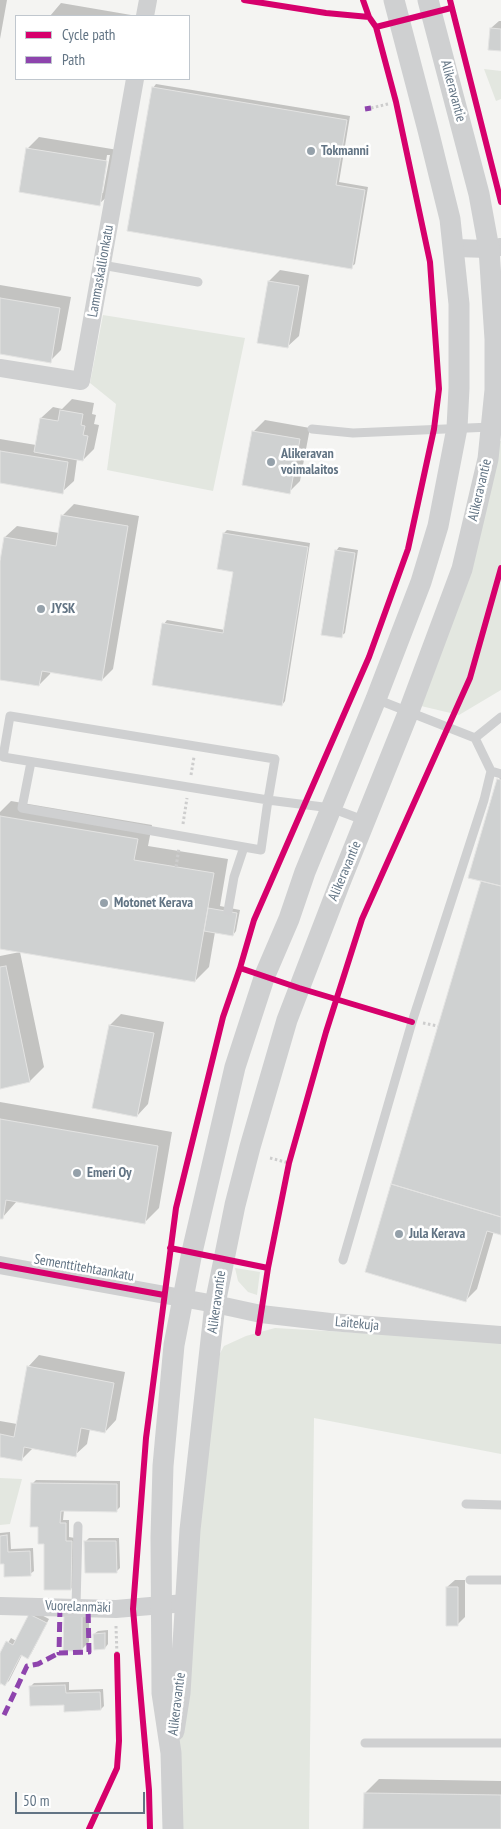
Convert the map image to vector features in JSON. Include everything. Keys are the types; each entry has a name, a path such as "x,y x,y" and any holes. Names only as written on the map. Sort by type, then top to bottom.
{"street":[{"path":"146,15 148,0"},
{"name":"Alikeravantie","path":"173,1829 171,1753 162,1693 161,1537 163,1466 174,1346 183,1298 211,1166 235,1067 265,975 421,582 438,526 457,428 459,304 450,220 394,0"},
{"name":"Alikeravantie","path":"171,1753 180,1693 190,1530 215,1304 235,1205 287,1020 338,885 366,821 410,710 462,569 496,426 495,248 428,0"},
{"name":"Lammaskallionkatu","path":"0,368 81,381 134,80"},
{"path":"454,248 495,248"},
{"name":"Sementtitehtaankatu","path":"0,1265 215,1304"},
{"name":"Laitekuja","path":"215,1304 260,1314 330,1322 501,1335"},
{"name":"Vuorelanmäki","path":"0,1606 116,1609 185,1603"}],"lane":[{"path":"102,265 198,282"},
{"path":"312,429 353,433 496,426"},
{"path":"343,1260 412,1022 484,800 491,771 475,738 447,728 410,710 376,699"},
{"path":"31,762 22,808 260,850 268,800 275,759 10,716 1,760 31,762 189,788 268,800 331,808 366,821"},
{"path":"475,738 501,717"},
{"path":"491,771 501,774"},
{"path":"228,911 234,877 244,848"},
{"path":"466,1504 501,1505"},
{"path":"76,1607 78,1526"},
{"path":"470,1580 501,1580"},
{"path":"365,1743 501,1743"}],"path":[{"path":"371,108 388,104"},
{"path":"176,867 195,746"},
{"path":"287,1173 292,1154"},
{"path":"270,1158 289,1163"},
{"path":"116,1609 117,1665"}],"shaded area":[{"path":"484,69 501,71 501,99 496,101"},
{"path":"103,315 245,338 213,491 107,470 116,404 90,383"},
{"path":"498,441 501,441 501,690 459,715 421,706"},
{"path":"235,1268 260,1272 257,1295 248,1292 238,1281"},
{"path":"275,1328 501,1341 501,1454 314,1418 309,1829 173,1829 171,1753 213,1366 224,1346 246,1336"},
{"path":"0,1478 22,1479 10,1524 0,1525"}],"building":[{"path":"490,28 501,29 501,51 488,50"},
{"path":"152,87 347,120 336,185 365,190 352,269 127,231"},
{"path":"26,148 107,161 100,206 19,192"},
{"path":"268,281 299,286 288,348 257,343"},
{"path":"0,298 60,308 51,363 0,354"},
{"path":"60,410 83,414 81,425 85,426 83,435 88,436 83,461 34,452 40,418 58,421"},
{"name":"Alikeravan voimalaitos","path":"252,431 300,439 290,494 242,485"},
{"path":"0,451 68,462 63,494 0,483"},
{"path":"61,515 128,526 102,681 42,671 39,686 0,680 0,561 4,537 56,546"},
{"path":"223,533 308,547 282,706 152,685 162,623 223,633 233,572 217,569"},
{"path":"335,550 355,553 342,638 321,635"},
{"path":"497,779 501,780 501,886 468,878"},
{"name":"Motonet Kerava","path":"0,816 138,839 134,860 214,873 195,982 0,949"},
{"path":"481,881 501,886 501,1217 391,1184"},
{"path":"208,908 237,913 233,936 204,931"},
{"path":"6,966 30,1082 0,1089 0,967"},
{"path":"109,1025 154,1033 137,1117 92,1108"},
{"name":"Emeri Oy","path":"0,1119 158,1146 145,1224 6,1200 3,1219 0,1219"},
{"path":"391,1184 501,1217 501,1235 487,1231 466,1302 365,1272"},
{"path":"27,1366 114,1383 105,1433 81,1428 76,1457 24,1447 22,1461 0,1457 0,1434 14,1437"},
{"path":"31,1483 117,1484 117,1512 61,1511 60,1523 66,1523 66,1541 72,1541 71,1590 44,1590 44,1544 38,1544 38,1527 30,1527"},
{"path":"7,1535 8,1552 30,1551 31,1576 4,1577 4,1564 0,1564 0,1536"},
{"path":"84,1541 116,1541 117,1573 85,1573"},
{"path":"446,1587 458,1587 458,1626 446,1626"},
{"path":"29,1614 47,1623 28,1659 21,1655 5,1686 0,1683 0,1653 6,1641 13,1645"},
{"path":"64,1616 82,1616 82,1651 63,1651"},
{"path":"105,1633 105,1649 94,1650 93,1634"},
{"path":"65,1685 66,1693 100,1692 101,1710 64,1712 64,1705 30,1706 29,1686"},
{"path":"364,1793 501,1795 501,1829 363,1829"}],"marked path":[{"path":"365,109 371,108"},
{"path":"60,1607 59,1653 89,1652 88,1607"},
{"path":"4,1715 27,1666 38,1664 59,1653"}],"cycle path":[{"path":"244,0 326,13 369,17"},
{"path":"150,1829 149,1790 133,1609 146,1438 176,1208 223,1017 254,920 369,657 408,549 434,429 439,389 430,262 396,102 376,27 369,17 363,0"},
{"path":"450,0 501,202"},
{"path":"376,27 451,8"},
{"path":"170,1248 268,1268 289,1163 326,1032 362,919 470,678 501,568"},
{"path":"240,968 412,1022"},
{"path":"0,1265 164,1295"},
{"path":"258,1333 268,1268"},
{"path":"89,1829 117,1768 119,1741 117,1655"}],"place":[{"name":"Tokmanni","path":"311,151"},
{"name":"Alikeravan voimalaitos","path":"271,462"},
{"name":"JYSK","path":"41,609"},
{"name":"Motonet Kerava","path":"104,903"},
{"name":"Emeri Oy","path":"77,1173"},
{"name":"Jula Kerava","path":"399,1234"}]}
